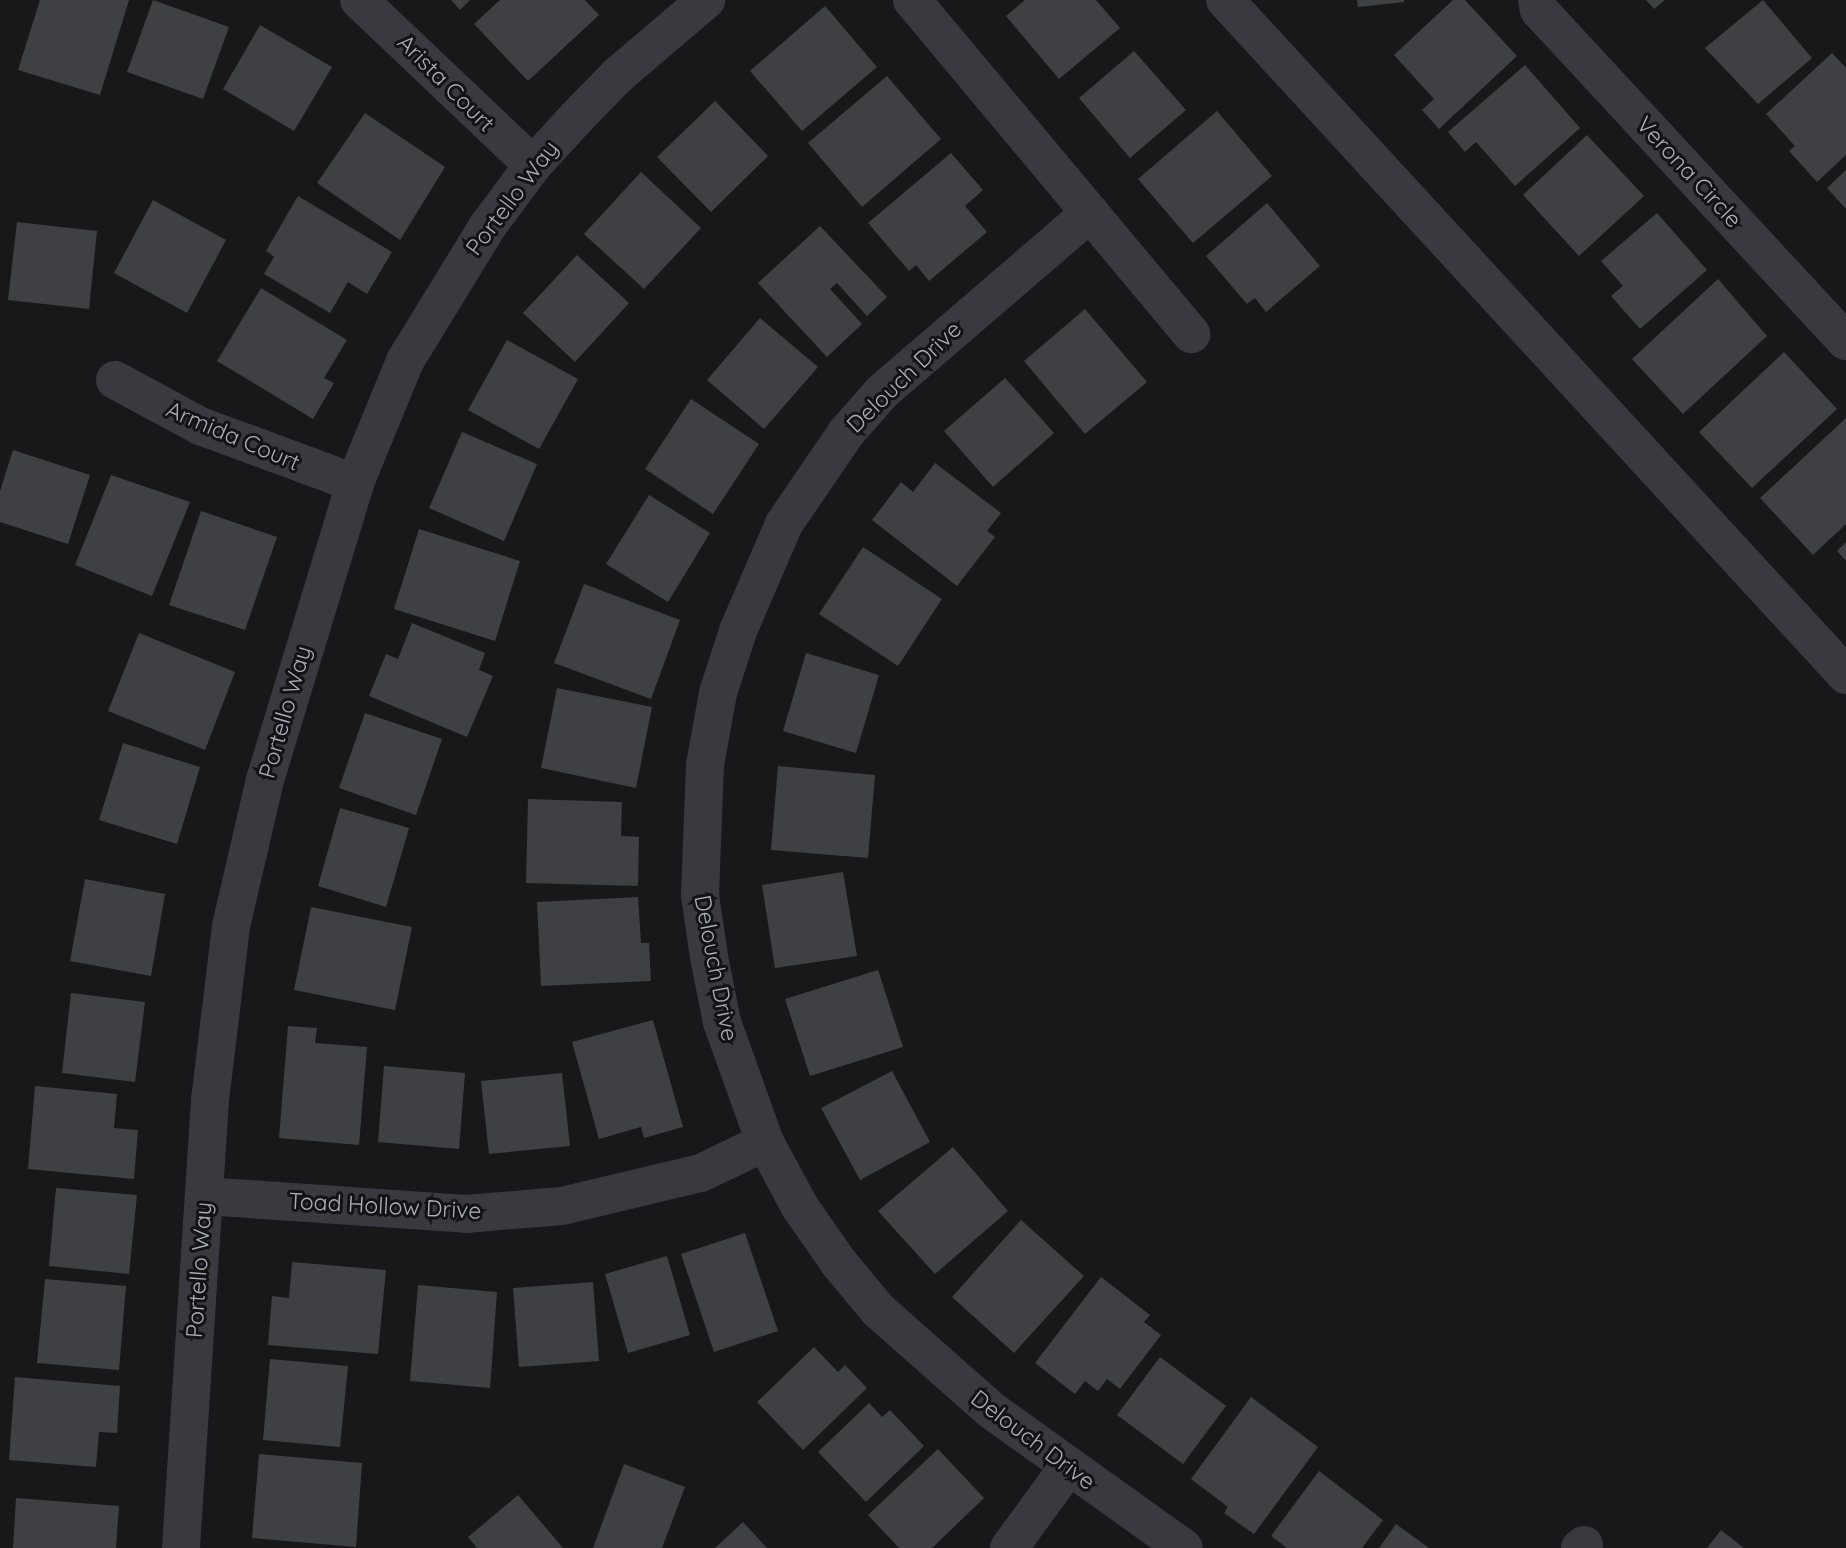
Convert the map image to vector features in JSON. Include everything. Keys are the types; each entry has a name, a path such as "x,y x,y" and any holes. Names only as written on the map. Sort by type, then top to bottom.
{"street":[{"name":"Arista Court","path":"359,0 462,102 533,165"},
{"name":"Portello Way","path":"181,1548 218,1015 245,855 355,482 380,416 443,292 533,165 618,75 706,0"},
{"path":"912,0 1191,334"},
{"path":"1225,0 1846,675"},
{"name":"Verona Circle","path":"1537,0 1539,10 1846,341"},
{"name":"Delouch Drive","path":"1090,213 925,351 846,433 784,524 738,631 718,693 705,765 700,895 722,1021 765,1142 800,1207 878,1310 990,1410 1184,1548"},
{"name":"Armida Court","path":"115,380 200,426 355,482"},
{"name":"Toad Hollow Drive","path":"204,1196 466,1214 562,1206 701,1173 765,1142"},
{"path":"1009,1548 1068,1467"}],"building":[{"path":"40,0 129,0 100,95 18,70"},
{"path":"153,0 229,27 203,99 127,72"},
{"path":"451,0 470,0 460,10"},
{"path":"500,0 585,0 599,15 528,81 474,24"},
{"path":"1025,0 1096,0 1120,28 1059,79 1006,16"},
{"path":"1357,0 1404,0 1404,2 1358,7"},
{"path":"1453,0 1465,0 1517,56 1439,129 1422,110 1434,99 1394,55"},
{"path":"1646,0 1665,0 1654,9"},
{"path":"1763,0 1812,58 1758,104 1705,48"},
{"path":"825,6 877,67 802,131 750,71"},
{"path":"260,25 332,67 294,131 223,89"},
{"path":"1134,51 1186,110 1130,158 1079,98"},
{"path":"1832,53 1846,68 1846,155 1817,182 1789,151 1795,146 1766,114"},
{"path":"1525,65 1580,128 1515,186 1476,142 1465,152 1448,132"},
{"path":"887,76 941,139 862,207 808,143"},
{"path":"715,101 768,156 711,212 657,157"},
{"path":"1217,111 1272,176 1193,243 1138,179"},
{"path":"365,113 445,167 400,240 317,183"},
{"path":"1587,135 1644,196 1579,256 1523,195"},
{"path":"951,153 983,190 965,206 987,232 929,281 916,265 909,271 868,223"},
{"path":"1846,170 1846,209 1827,188"},
{"path":"641,172 701,228 644,289 584,234"},
{"path":"298,196 392,252 367,294 348,282 330,313 264,274 274,257 266,251"},
{"path":"153,200 226,240 187,313 114,273"},
{"path":"1267,203 1320,266 1266,312 1255,298 1247,304 1206,256"},
{"path":"1657,213 1707,270 1640,329 1611,296 1623,286 1601,261"},
{"path":"17,222 97,231 89,309 8,300"},
{"path":"820,226 887,297 867,316 837,283 830,289 862,324 827,357 758,283"},
{"path":"577,255 629,303 575,362 523,313"},
{"path":"1718,279 1767,336 1683,414 1632,359"},
{"path":"261,288 347,340 324,378 334,383 313,419 217,361"},
{"path":"1085,309 1147,382 1085,434 1024,361"},
{"path":"760,318 818,367 764,429 707,380"},
{"path":"507,340 578,379 539,449 468,410"},
{"path":"1784,352 1837,409 1752,488 1699,432"},
{"path":"1005,378 1054,433 993,487 944,431"},
{"path":"691,399 759,444 713,514 645,469"},
{"path":"1846,418 1846,524 1813,555 1760,498"},
{"path":"462,432 537,464 504,541 429,508"},
{"path":"13,450 90,475 68,544 0,522 0,491"},
{"path":"935,463 1001,513 987,531 995,537 957,586 872,520 901,482 913,492"},
{"path":"111,475 190,502 152,596 75,565"},
{"path":"649,495 710,533 668,602 606,564"},
{"path":"201,511 277,537 245,630 169,605"},
{"path":"419,529 520,561 495,641 394,609"},
{"path":"1846,542 1846,561 1837,551"},
{"path":"863,547 942,599 898,666 819,614"},
{"path":"584,584 680,620 651,699 554,663"},
{"path":"412,623 485,653 479,670 493,676 467,737 369,696 386,654 398,659"},
{"path":"139,633 235,672 205,750 108,711"},
{"path":"806,653 879,675 856,753 783,731"},
{"path":"557,688 652,707 636,788 541,768"},
{"path":"365,713 442,739 416,815 339,788"},
{"path":"123,743 200,767 177,844 99,820"},
{"path":"778,766 875,775 868,858 771,850"},
{"path":"528,799 622,802 621,836 639,837 638,886 526,883"},
{"path":"340,808 409,828 386,907 318,886"},
{"path":"843,872 857,956 775,968 762,885"},
{"path":"85,879 165,894 151,976 70,961"},
{"path":"638,897 641,943 649,943 651,981 541,986 537,902"},
{"path":"311,907 412,927 395,1010 294,990"},
{"path":"878,970 903,1047 810,1076 785,999"},
{"path":"71,993 145,1002 135,1082 62,1073"},
{"path":"653,1020 683,1127 644,1138 641,1127 599,1139 572,1042"},
{"path":"288,1026 317,1028 315,1043 367,1047 359,1145 279,1138"},
{"path":"384,1066 465,1073 459,1149 378,1142"},
{"path":"892,1071 930,1142 860,1180 821,1108"},
{"path":"562,1073 570,1146 489,1154 481,1081"},
{"path":"35,1086 117,1094 114,1128 138,1130 134,1179 28,1169"},
{"path":"953,1147 1008,1211 935,1274 878,1211"},
{"path":"56,1188 137,1195 129,1274 49,1266"},
{"path":"1021,1220 1084,1276 1014,1353 952,1297"},
{"path":"745,1233 778,1331 714,1352 681,1254"},
{"path":"667,1256 690,1335 628,1353 605,1274"},
{"path":"292,1262 386,1270 378,1354 268,1345 272,1296 289,1298"},
{"path":"1101,1277 1150,1315 1144,1322 1161,1335 1120,1389 1107,1379 1098,1391 1085,1381 1075,1394 1035,1363"},
{"path":"45,1279 126,1286 119,1370 37,1363"},
{"path":"593,1282 599,1361 519,1367 513,1288"},
{"path":"418,1285 497,1292 490,1388 410,1381"},
{"path":"814,1347 838,1372 845,1365 867,1388 803,1450 757,1402"},
{"path":"1160,1357 1226,1406 1183,1464 1117,1415"},
{"path":"270,1359 348,1366 340,1447 263,1440"},
{"path":"15,1377 120,1386 117,1433 99,1432 96,1467 9,1460"},
{"path":"1251,1397 1318,1447 1254,1534 1224,1513 1228,1507 1191,1479"},
{"path":"869,1403 882,1417 890,1410 924,1446 866,1502 818,1452"},
{"path":"938,1449 984,1498 932,1548 899,1548 868,1515"},
{"path":"259,1454 362,1463 356,1547 252,1538"},
{"path":"624,1464 685,1487 662,1548 593,1548"},
{"path":"1319,1471 1383,1520 1362,1548 1287,1548 1271,1536"},
{"path":"518,1495 563,1548 477,1548 468,1537"},
{"path":"16,1498 119,1506 116,1548 13,1548"},
{"path":"743,1522 767,1548 715,1548"},
{"path":"1396,1524 1429,1548 1379,1548"},
{"path":"1721,1530 1744,1548 1707,1548"}]}
